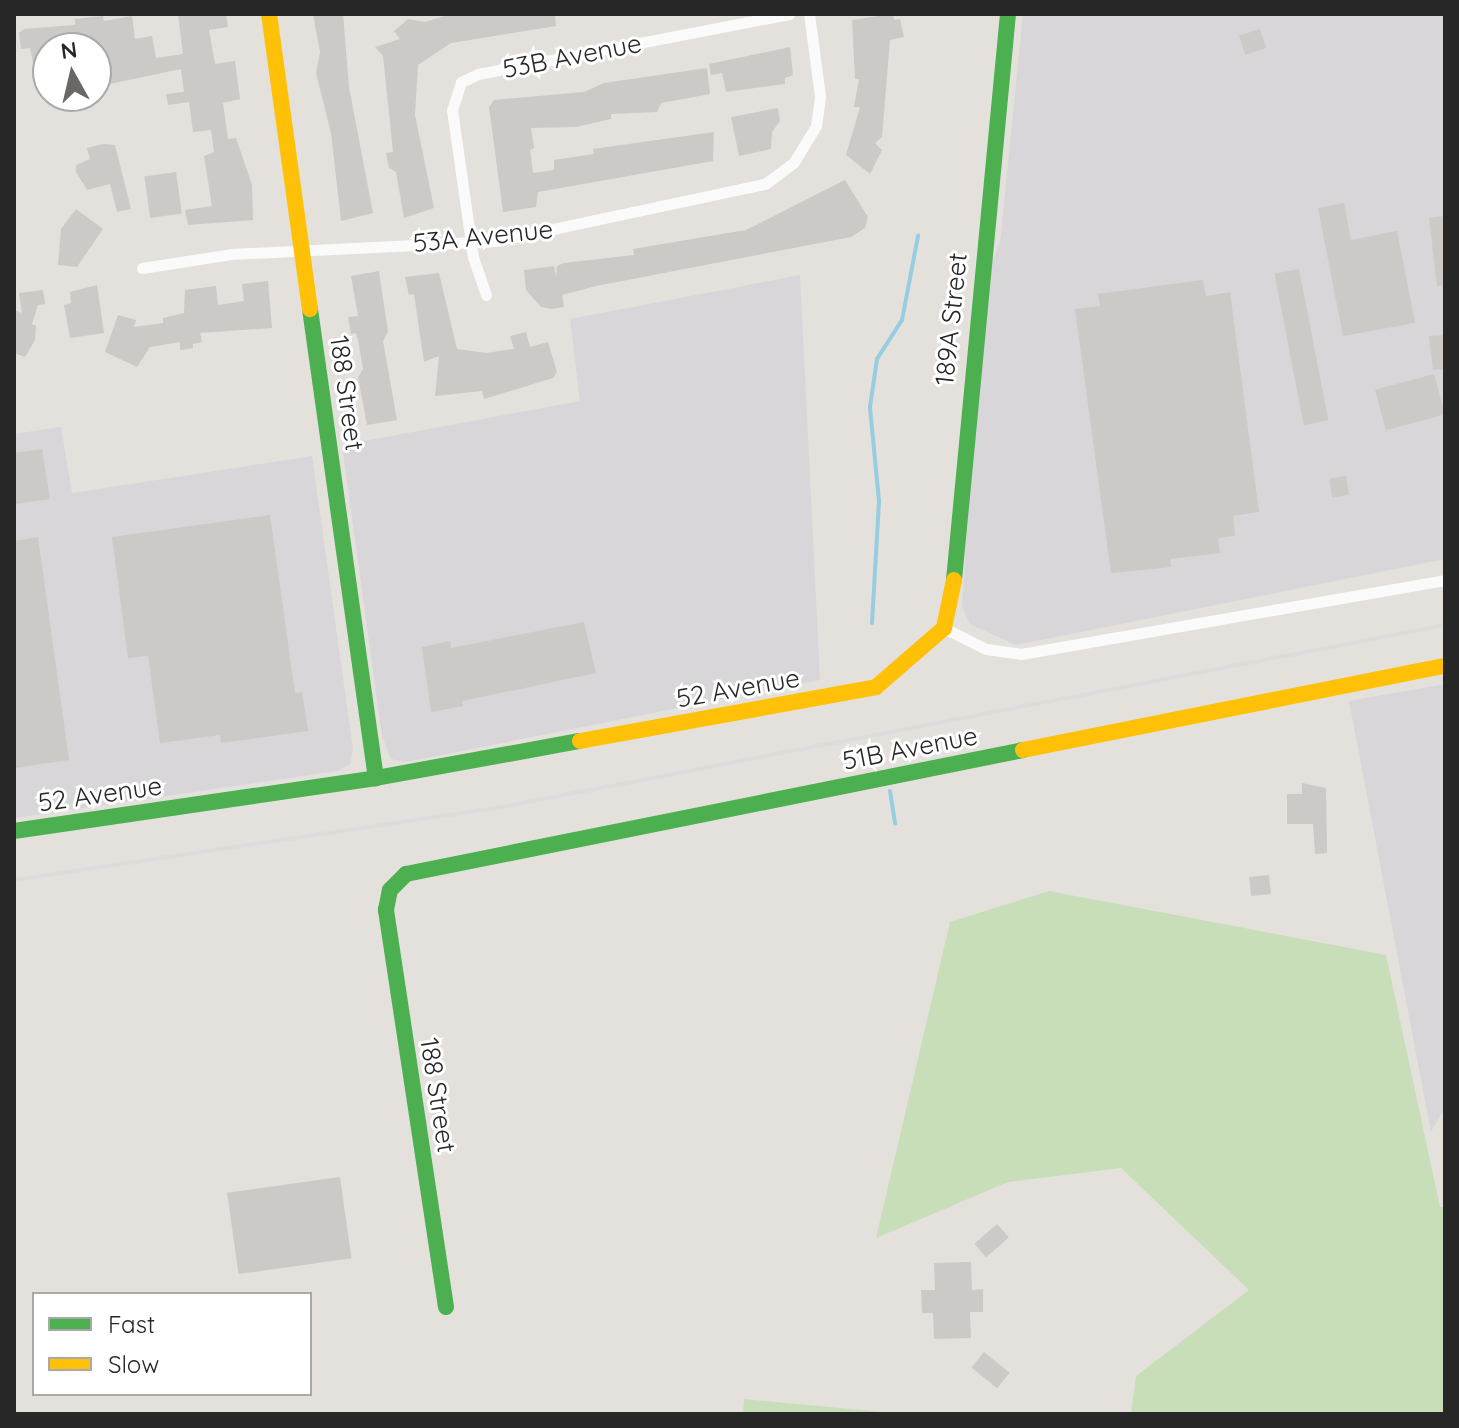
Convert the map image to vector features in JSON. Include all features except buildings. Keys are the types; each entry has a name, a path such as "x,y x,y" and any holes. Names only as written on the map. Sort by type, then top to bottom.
{"street":[{"name":"188 Street","path":"269,14 376,778"},
{"name":"53B Avenue","path":"470,243 452,110 455,91 478,74 789,14"},
{"name":"53A Avenue","path":"142,268 231,254 470,243 745,191 780,174 806,147 820,96 809,14"},
{"name":"189A Street","path":"944,628 953,590 971,359 1008,14"},
{"path":"470,243 486,295"},
{"path":"944,628 986,649 1021,654 1445,580"},
{"name":"52 Avenue","path":"14,831 376,778 876,687 914,659 944,628"},
{"name":"51B Avenue","path":"390,890 406,874 1445,666"},
{"name":"188 Street","path":"390,890 386,910 446,1307"}],"shaded area":[{"path":"1023,14 1445,14 1445,559 1016,645 970,624 962,607 974,425 988,271 1000,243"},
{"path":"800,275 820,680 406,762 391,759 382,736 342,445 580,401 570,319"},
{"path":"61,427 72,493 312,456 353,749 350,764 338,771 14,818 14,434"},
{"path":"1445,684 1445,1107 1431,1132 1349,701"}],"green space":[{"path":"1049,891 1386,955 1440,1207 1445,1207 1445,1414 1131,1414 1136,1376 1249,1290 1121,1168 1008,1182 876,1238 950,922"},
{"path":"744,1399 904,1414 743,1414"}],"waterway":[{"path":"872,623 879,501 870,407 877,359 902,320 918,236"},
{"path":"890,791 895,824"}],"railway":[{"path":"14,880 502,807 1445,625"}],"traffic: fast":[{"path":"954,580 1008,14"},
{"path":"310,309 376,778"},
{"path":"14,831 376,778 580,741"},
{"path":"446,1307 386,910 390,890 406,874 1023,750"}],"traffic: slow":[{"path":"269,14 310,309"},
{"path":"580,741 876,687 944,628 954,580"},
{"path":"1023,750 1445,666"}]}
